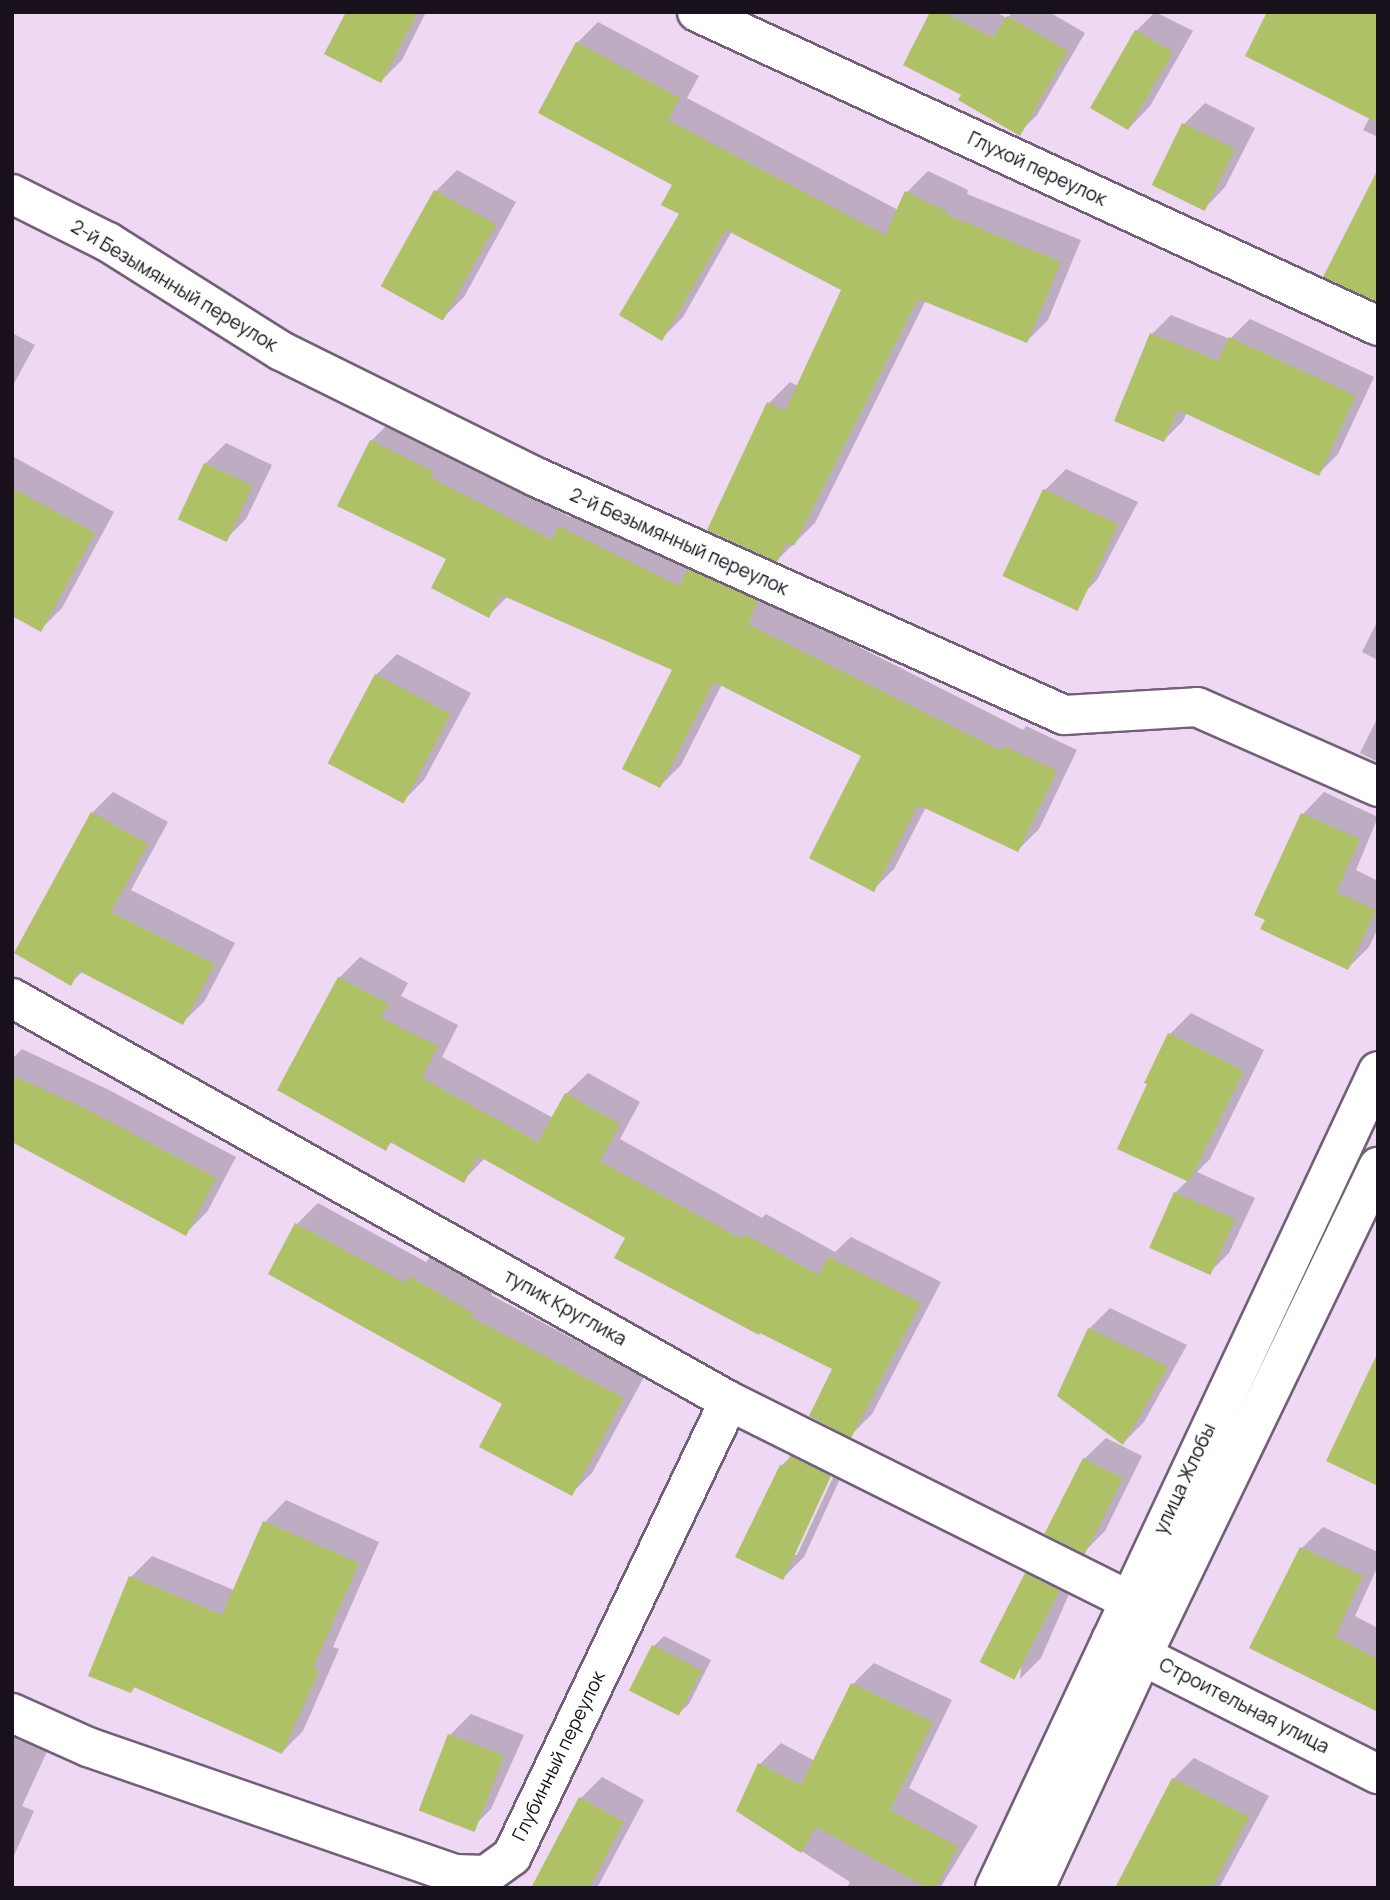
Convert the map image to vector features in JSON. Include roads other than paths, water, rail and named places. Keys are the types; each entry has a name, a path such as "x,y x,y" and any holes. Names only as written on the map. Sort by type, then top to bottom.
{"street":[{"name":"Глухой переулок","path":"697,12 1378,326"},
{"name":"2-й Безымянный переулок","path":"12,194 108,243 281,351 488,453 1064,715 1197,707 1378,788"},
{"name":"тупик Круглика","path":"12,998 729,1401 1128,1600"},
{"name":"улица Жлобы","path":"1126,1647 1128,1600 1378,1071"},
{"name":"улица Жлобы","path":"995,1888 1126,1647 1378,1167"},
{"name":"Глубинный переулок","path":"12,1713 88,1747 455,1874 486,1875 512,1856 729,1401"},
{"name":"Строительная улица","path":"1126,1647 1378,1774"},
{"path":"1035,1888 1126,1647"}]}
